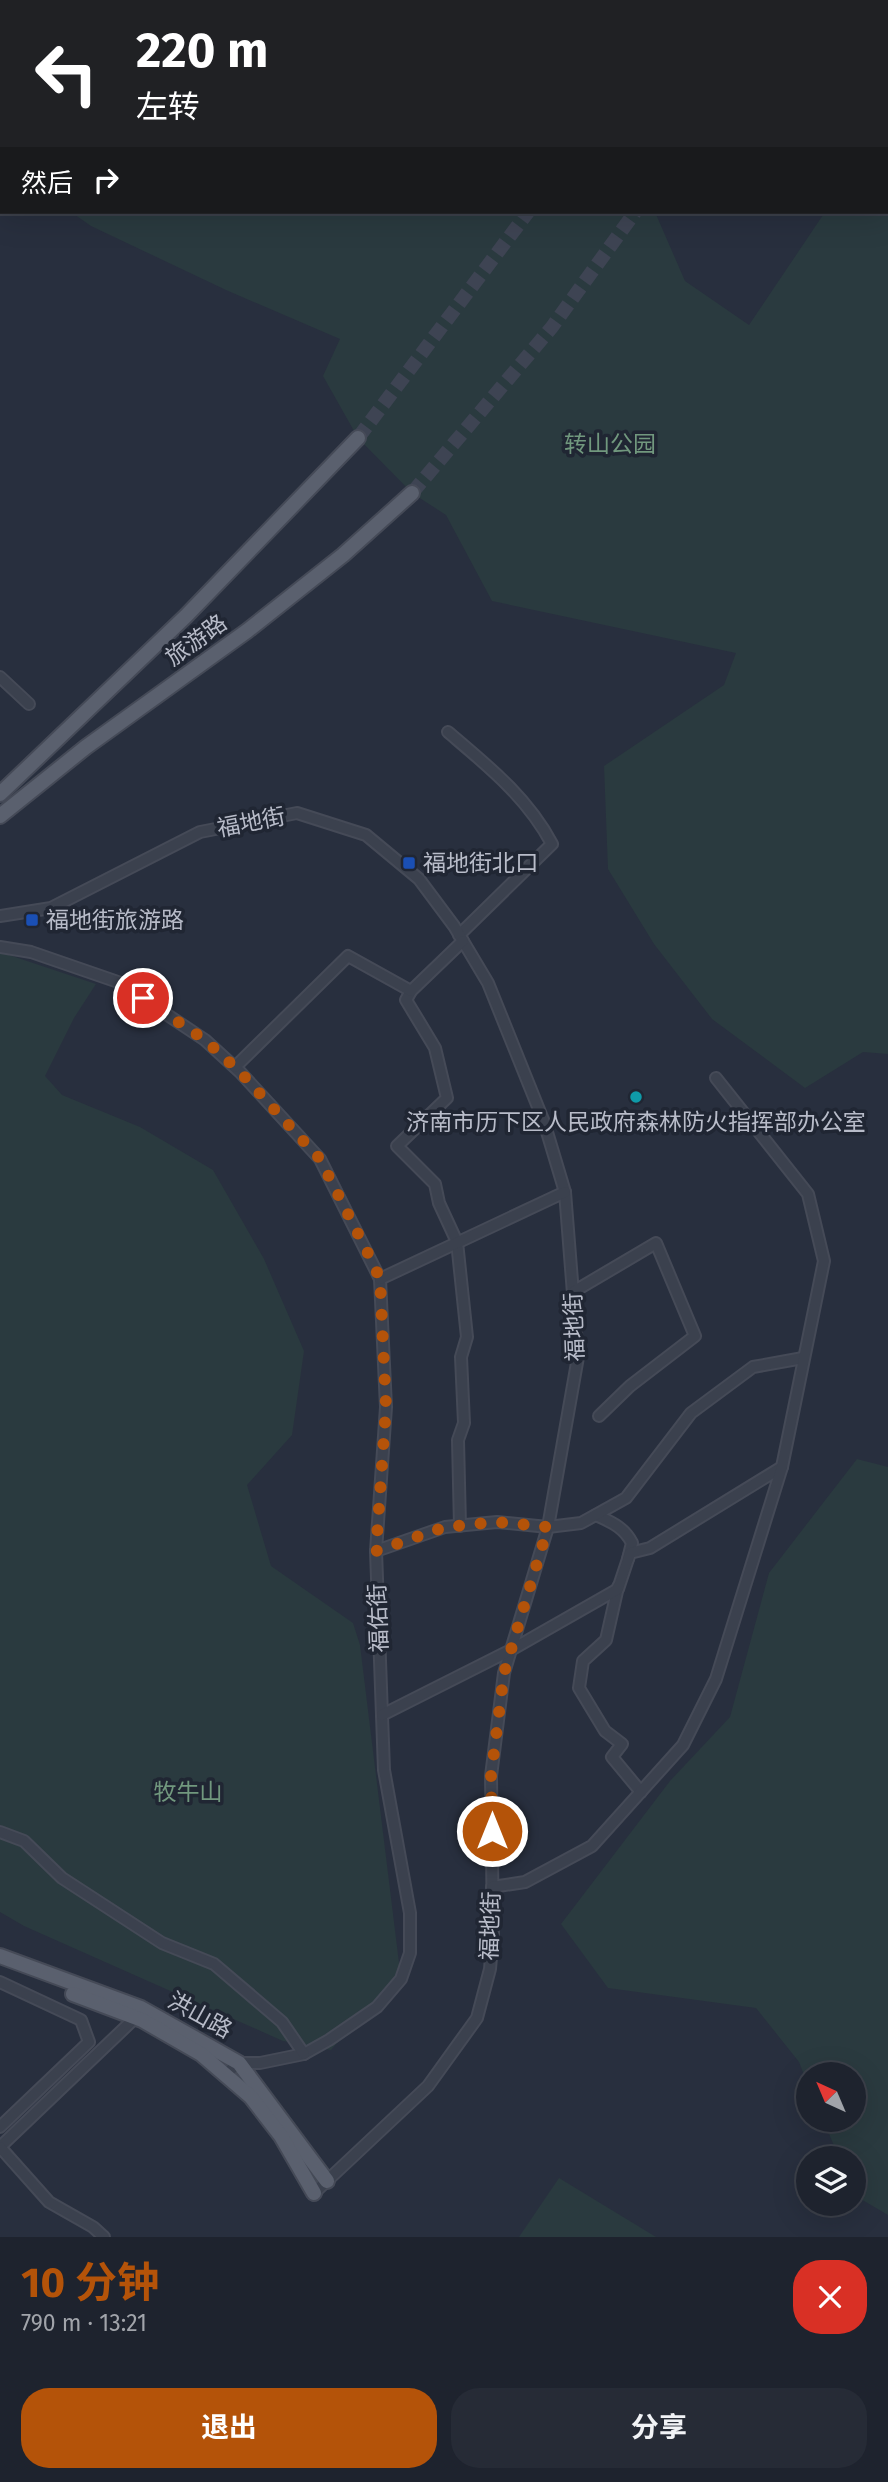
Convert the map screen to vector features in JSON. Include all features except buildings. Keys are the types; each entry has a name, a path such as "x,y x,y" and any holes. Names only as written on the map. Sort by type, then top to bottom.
{"main road":[{"name":"旅游路","path":"0,794 186,616 358,438"},
{"name":"旅游路","path":"0,816 86,747 247,631 343,555 412,493"},
{"name":"洪山路","path":"0,1956 141,2008 239,2063 327,2181"},
{"name":"洪山路","path":"0,1967 135,2018 201,2054 251,2097 314,2193"}],"street":[{"path":"0,677 29,704"},
{"path":"448,732 502,777 526,803 552,844 411,991 406,1000 435,1048 447,1098 397,1146 435,1184 439,1203 457,1242 467,1337 461,1357 464,1423 458,1440 460,1526"},
{"name":"福地街","path":"0,916 51,908 200,832 297,813 366,835 419,879 461,938 488,983 544,1122 565,1192 578,1357 548,1527 504,1673 491,1776 490,1969 478,2018 428,2086 314,2193"},
{"name":"福佑街","path":"0,947 31,952 118,982 205,1040 235,1067 320,1159 380,1279 386,1407 376,1551 384,1777 410,1913 410,1953 401,1979 377,2007 304,2054 260,2063 239,2063"},
{"path":"235,1067 348,956 411,991"},
{"path":"492,1887 525,1882 592,1846 683,1745 716,1679 782,1467 824,1261 808,1194 716,1078"},
{"path":"380,1279 565,1192"},
{"path":"573,1292 656,1243 695,1336 630,1386 599,1416"},
{"path":"376,1551 445,1527 497,1522 548,1527 581,1522 626,1498 691,1413 753,1367 803,1358"},
{"path":"630,1553 650,1548 782,1467"},
{"path":"596,1515 617,1524 632,1543 606,1640 583,1661 579,1688 606,1731 622,1744 612,1757 641,1792"},
{"path":"382,1715 511,1650 618,1589"},
{"path":"0,1832 24,1841 62,1878 162,1942 214,1964 282,2022 304,2054"},
{"path":"0,1982 81,2020 89,2042 0,2127"},
{"path":"104,2237 93,2227 49,2202 0,2147 135,2018"},
{"path":"224,2075 239,2063"}],"green space":[{"name":"转山公园","path":"74,214 656,214 685,281 749,325 824,214 888,214 888,1054 863,1052 805,1088 712,1019 654,944 608,869 604,766 724,685 736,653 492,601 446,515 412,493 358,438 323,376 340,339 226,290 91,226"},
{"name":"牧牛山","path":"0,952 96,984 74,1018 45,1076 62,1095 140,1127 213,1170 264,1259 304,1351 292,1435 247,1485 271,1566 353,1623 360,1645 400,1971 331,2050 283,2041 24,1926 0,1912"},
{"path":"857,1459 888,1467 888,2215 866,2202 866,2146 834,2146 828,2132 866,2132 866,2062 799,2062 756,2008 608,1988 561,1924 670,1781 730,1717 769,1573"},
{"path":"559,2178 656,2237 519,2237"}],"tunnel":[{"path":"358,438 526,214"},
{"path":"412,493 552,327 634,214"}],"place":[{"name":"福地街北口","path":"409,863"},
{"name":"福地街旅游路","path":"32,920"},
{"name":"济南市历下区人民政府森林防火指挥部办公室","path":"636,1097"}],"route":[{"path":"143,998 205,1040 240,1072 320,1159 380,1279 386,1407 376,1551 445,1527 497,1522 548,1527 504,1673 491,1776 492,1831"}]}
